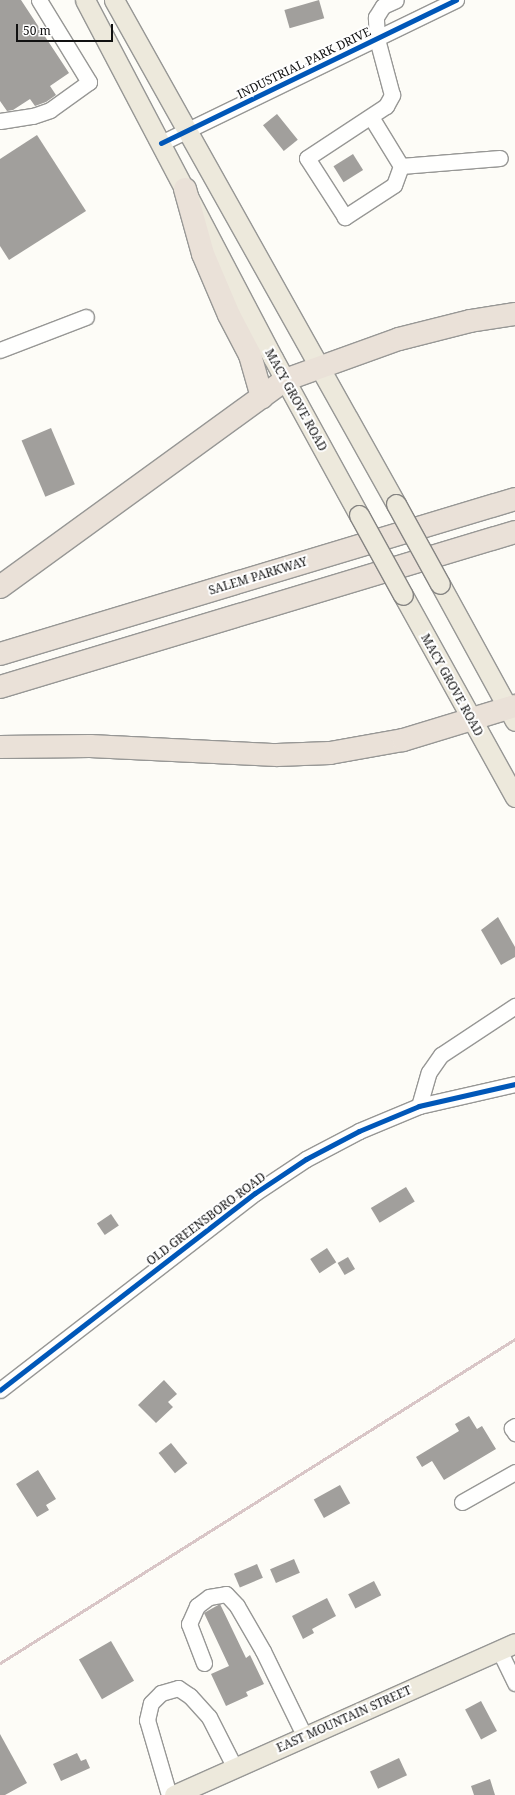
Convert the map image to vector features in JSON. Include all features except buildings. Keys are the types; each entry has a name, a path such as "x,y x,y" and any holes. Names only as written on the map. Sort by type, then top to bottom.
{"highway":[{"path":"185,189 203,254 229,315 250,355 262,397"},
{"path":"0,587 285,380 320,366 433,330 515,314"},
{"name":"SALEM PARKWAY","path":"0,654 515,499"},
{"path":"0,687 515,532"},
{"path":"0,747 90,746 269,755 330,753 403,740 470,718 513,712"}],"main road":[{"name":"MACY GROVE ROAD","path":"85,0 285,380 470,718 515,797"},
{"path":"114,0 513,712"},
{"name":"EAST MOUNTAIN STREET","path":"174,1795 507,1646"}],"street":[{"path":"0,121 33,116 50,110 89,82 39,0"},
{"path":"371,118 400,166 394,185 345,217 307,158 371,118 386,106 392,95 377,39 376,17 379,10 396,0"},
{"name":"INDUSTRIAL PARK DRIVE","path":"161,144 456,0"},
{"path":"400,166 500,158"},
{"path":"0,350 86,317"},
{"path":"419,1106 429,1072 441,1055 515,1006"},
{"name":"OLD GREENSBORO ROAD","path":"0,1390 280,1176 352,1135 419,1106 515,1084"},
{"path":"515,1426 512,1428 515,1433"},
{"path":"462,1502 515,1472"},
{"path":"204,1663 189,1624 197,1606 209,1597 226,1594 238,1606 259,1644 305,1736"},
{"path":"507,1646 515,1683"},
{"path":"169,1795 147,1720 152,1703 160,1693 178,1688 190,1696 209,1717 235,1768"}],"railway":[{"path":"0,1663 515,1339"}],"cycle path":[{"path":"161,143 456,0"},
{"path":"0,1390 255,1193 306,1159 359,1131 419,1106 515,1084"}]}
